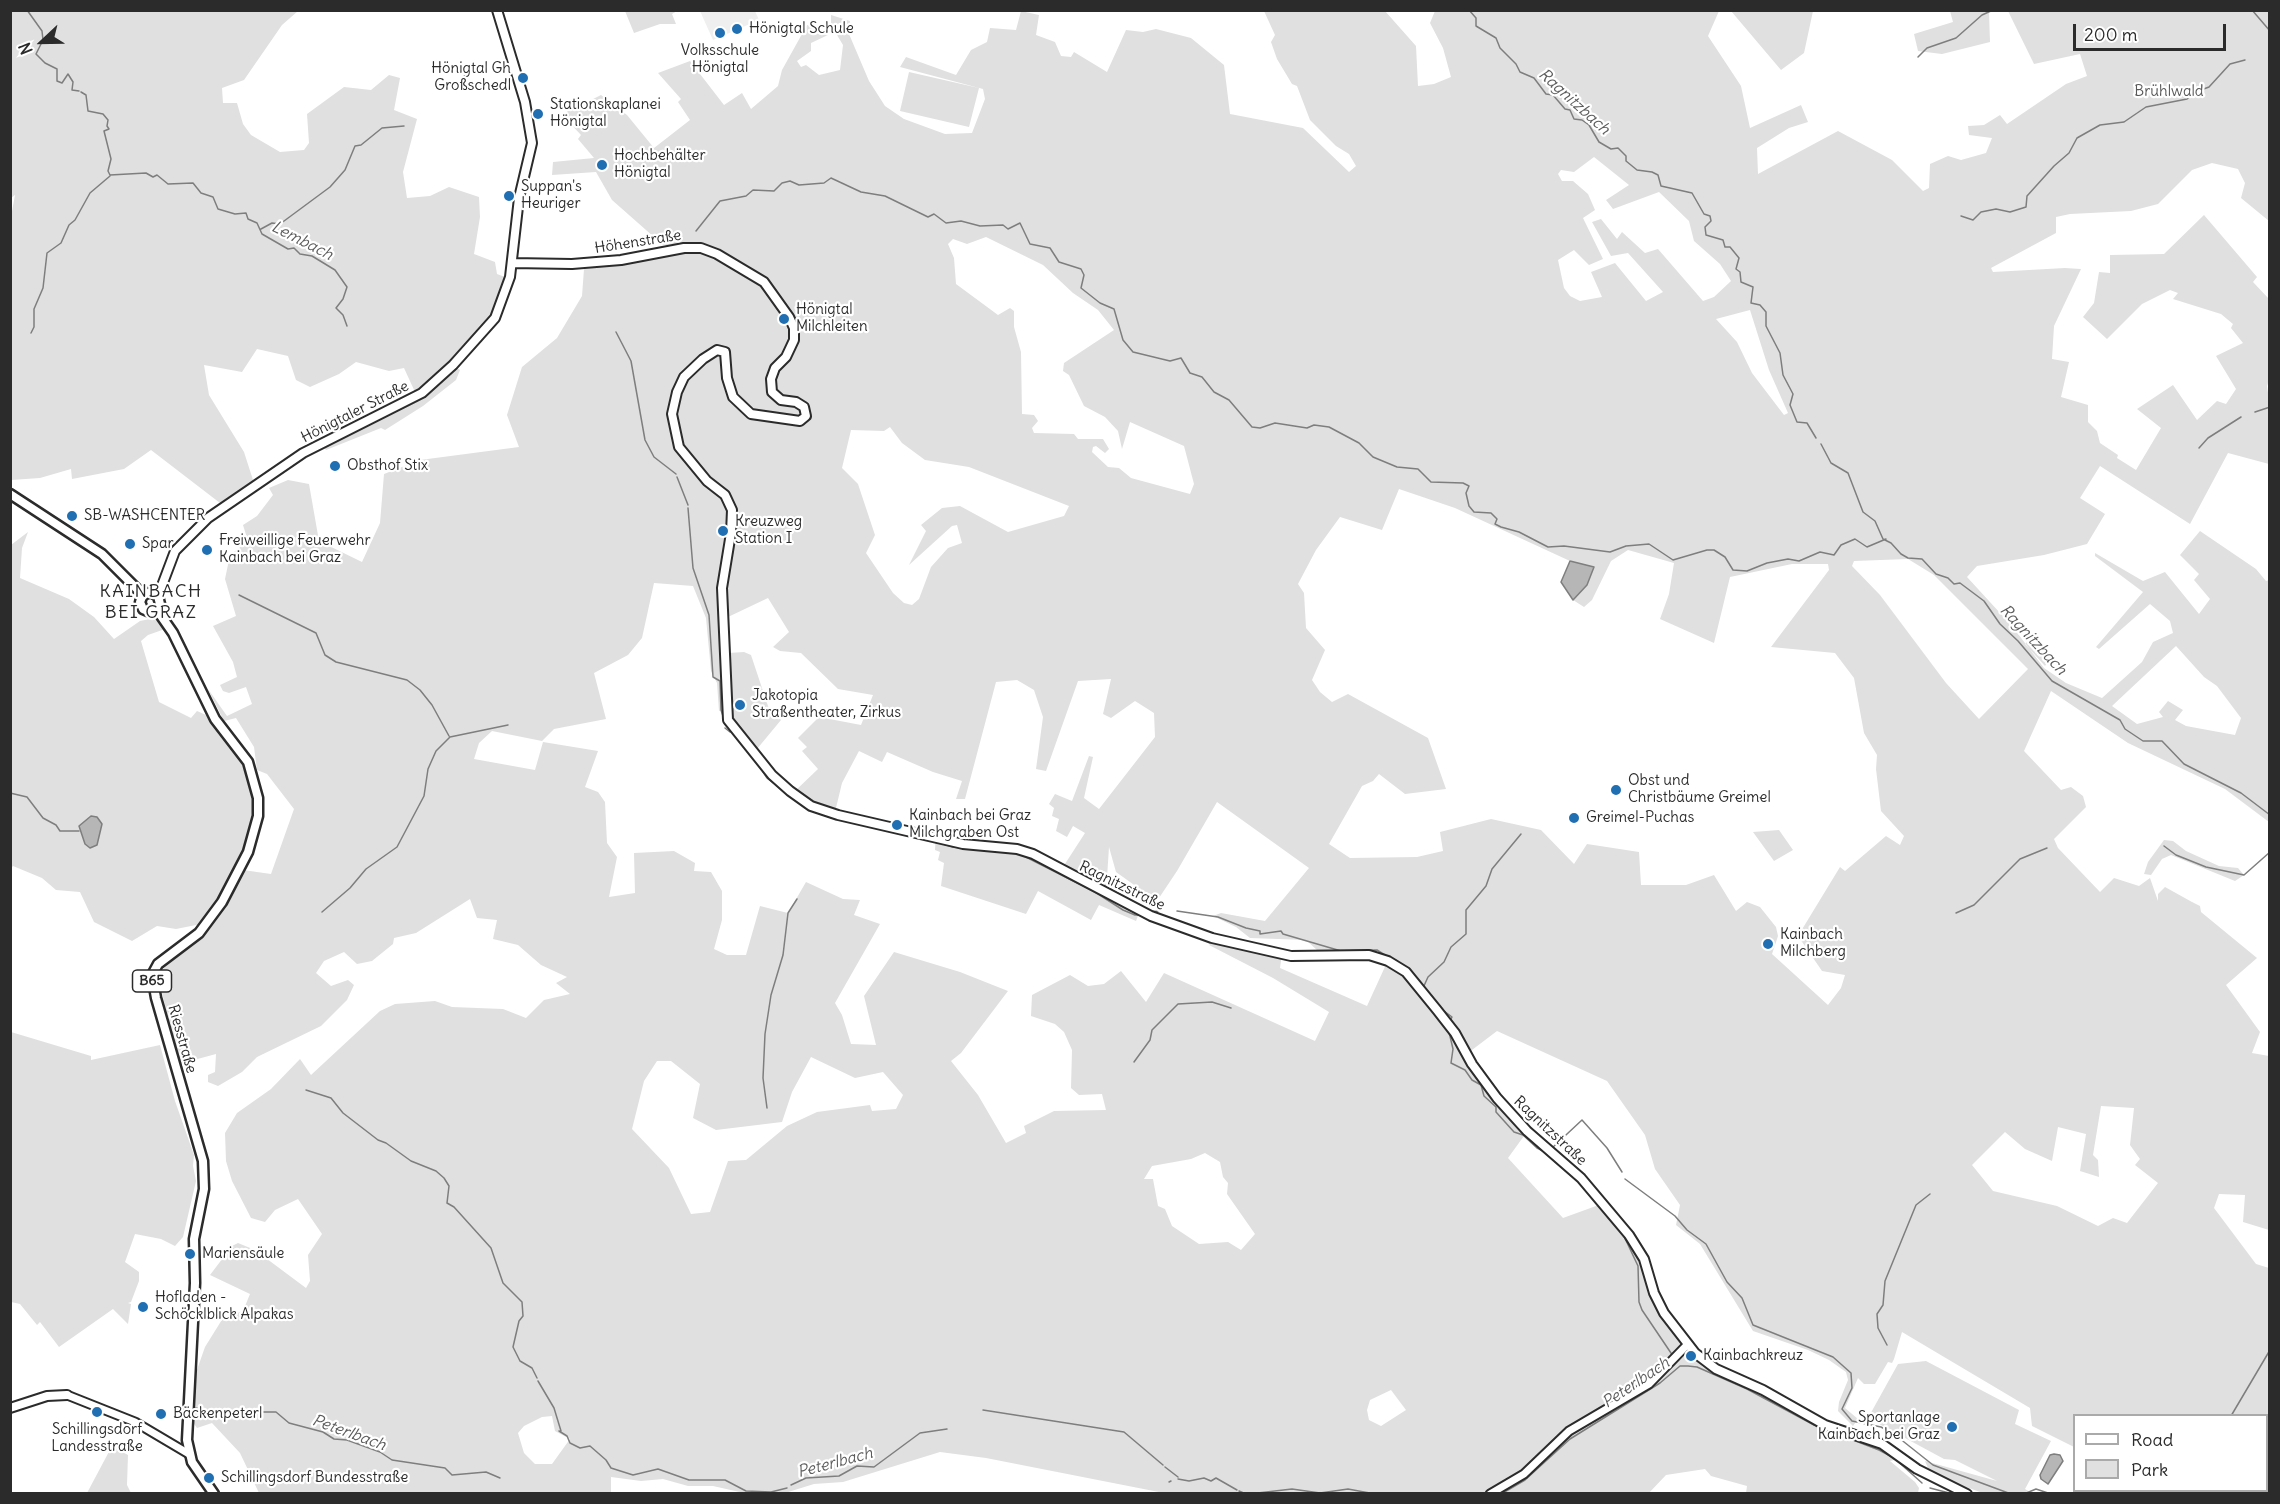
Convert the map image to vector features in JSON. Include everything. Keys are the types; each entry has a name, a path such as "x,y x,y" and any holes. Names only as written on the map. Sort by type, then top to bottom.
{"main road":[{"name":"Hönigtaler Straße","path":"158,596 175,551 208,518 303,453 403,405 438,380 495,318 507,290 518,207 532,136 525,102 497,10"},
{"name":"Höhenstraße","path":"512,263 572,264 621,260 684,248 701,248 717,254 764,282 789,317 794,327 794,340"},
{"name":"Ragnitzstraße","path":"794,340 786,357 775,368 771,386 772,393 781,400 796,402 804,407 806,416 800,421 752,414 733,397 727,378 725,352 717,350 702,358 684,377 677,392 672,414 679,447 707,481 725,495 732,510 731,533 722,588 725,706 728,720 734,730 772,775 811,806 838,815 963,844 1017,849 1033,854 1151,916 1212,938 1290,956 1369,955 1388,961 1406,972 1437,1010 1455,1033 1472,1064 1497,1098 1527,1131 1581,1178 1629,1235 1644,1259 1654,1293 1664,1313 1687,1345 1716,1369 1763,1390 1825,1425 1882,1444 1917,1469 1967,1494"},
{"name":"B65","path":"10,494 102,554 143,595 140,602 142,609 148,612 157,610"},
{"path":"143,595 151,592 158,596 160,604 157,610"},
{"name":"Riesstraße","path":"157,610 172,633 215,719 248,762 258,798 258,816 248,852 222,902 199,933 158,964 152,975 156,998 204,1170 204,1189 194,1239 195,1283 187,1414 189,1454 198,1473 214,1494"},
{"path":"10,1408 47,1396 67,1395"}],"street":[{"path":"1490,1494 1524,1474 1569,1431 1649,1384 1687,1345"},
{"path":"67,1395 135,1422 189,1454"}],"shaded area":[{"name":"Volksschule Hönigtal","path":"700,11 755,11 759,20 713,40"},
{"path":"1570,561 1594,567 1587,585 1573,600 1561,582"},
{"path":"91,816 97,817 102,824 97,845 90,848 85,844 79,826"},
{"path":"2050,1455 2060,1455 2063,1461 2048,1484 2041,1479 2040,1475"}],"green space":[{"path":"11,11 298,11 282,25 244,80 222,88 223,103 237,103 243,124 251,135 280,152 304,150 309,143 307,114 344,87 371,90 389,75 400,78 394,110 417,119 403,172 407,198 430,196 449,187 479,197 480,217 474,254 495,262 497,274 505,277 492,317 468,346 429,383 415,392 404,368 389,371 356,362 339,374 310,387 296,380 288,356 257,349 242,372 204,365 209,395 244,452 253,480 220,503 151,450 124,469 72,479 71,469 40,478 11,480 10,222 15,195 11,198"},
{"path":"625,11 677,11 672,14 676,24 660,24 634,33"},
{"name":"Brühlwald","path":"1021,11 1039,15 1036,35 1055,42 1061,56 1071,57 1074,52 1107,72 1126,30 1143,32 1156,29 1191,38 1224,65 1230,114 1303,128 1349,172 1356,166 1349,154 1336,146 1310,120 1297,86 1292,84 1277,59 1271,42 1275,35 1264,11 1385,11 1416,46 1418,86 1434,84 1451,77 1443,48 1430,23 1435,11 1719,11 1708,36 1741,86 1750,128 1801,105 1808,122 1789,128 1757,148 1758,174 1838,131 1892,160 1923,191 1929,188 1930,164 1948,156 1961,160 1986,153 1992,138 1969,135 1968,126 1984,125 2000,115 2007,124 2066,84 2087,76 2080,54 2034,64 2008,11 2269,11 2269,221 2241,198 2245,183 2238,169 2212,163 2192,170 2158,204 2131,211 2070,214 2056,217 2056,233 1991,268 1993,272 2081,269 2054,326 2052,359 2069,362 2061,397 2088,405 2088,422 2097,431 2100,443 2118,455 2117,458 2136,470 2161,428 2137,409 2173,385 2197,420 2217,401 2226,404 2236,389 2216,356 2243,343 2231,328 2233,324 2221,314 2173,299 2178,293 2170,290 2142,304 2107,339 2083,317 2094,303 2099,272 2110,273 2110,255 2164,254 2204,215 2257,277 2253,282 2269,299 2270,377 2267,386 2270,407 2269,464 2228,453 2190,524 2100,466 2080,498 2105,514 2087,544 2044,555 1977,566 1967,577 2012,626 2044,668 2066,683 2102,698 2142,662 2153,642 2173,633 2170,621 2150,604 2099,649 2096,647 2143,592 2095,556 2095,553 2143,581 2165,572 2199,614 2210,599 2194,580 2199,574 2180,555 2200,531 2256,569 2266,581 2269,580 2269,822 2225,789 2128,743 2051,691 2024,751 2061,790 2071,787 2083,796 2086,807 2054,839 2058,848 2100,892 2114,878 2139,886 2150,878 2158,901 2158,894 2165,887 2200,906 2201,912 2257,958 2226,985 2260,1032 2252,1053 2269,1056 2269,1230 2243,1222 2245,1195 2219,1194 2214,1208 2256,1264 2269,1268 2269,1493 2194,1493 2268,1492 2268,1414 2073,1414 2073,1446 2032,1426 2030,1408 1902,1332 1892,1363 1888,1362 1875,1384 1864,1384 1858,1378 1845,1408 1858,1419 1853,1426 1838,1411 1839,1402 1848,1380 1846,1372 1829,1360 1808,1350 1753,1331 1700,1244 1676,1225 1680,1205 1655,1169 1645,1135 1607,1081 1497,1031 1468,1053 1502,1101 1529,1129 1508,1158 1563,1218 1607,1202 1632,1233 1641,1259 1680,1341 1680,1346 1652,1383 1688,1353 1703,1367 1772,1398 1820,1426 1879,1447 1899,1459 1890,1461 1915,1482 1919,1488 1918,1493 1746,1493 1747,1486 1711,1476 1705,1469 1666,1475 1648,1494 1169,1494 986,1458 940,1452 843,1482 814,1484 785,1493 744,1493 713,1486 688,1486 663,1479 641,1481 611,1477 611,1494 259,1493 240,1453 212,1423 197,1428 192,1421 192,1384 205,1347 223,1318 243,1311 250,1294 210,1275 232,1246 238,1243 255,1250 306,1288 310,1281 308,1255 322,1234 298,1199 275,1210 265,1222 251,1218 232,1181 226,1161 225,1133 237,1113 271,1089 300,1059 311,1075 380,1011 395,1004 435,1001 452,1007 503,1009 526,1018 544,1000 570,994 556,983 567,977 541,965 518,945 493,939 497,920 477,918 470,899 416,933 394,938 393,944 372,961 357,964 344,952 324,961 316,973 331,986 348,980 354,985 347,1000 321,1026 257,1057 242,1072 218,1086 208,1082 208,1075 215,1072 216,1054 179,1064 158,976 171,959 207,930 243,870 271,874 294,809 267,774 257,770 254,747 236,718 224,721 208,689 227,716 252,704 246,687 229,693 223,691 220,685 237,677 233,662 213,626 236,616 225,579 230,555 248,541 243,525 257,516 273,495 269,488 288,480 309,484 319,541 362,562 380,523 384,474 420,460 519,447 507,415 522,367 557,338 582,296 584,269 683,252 707,252 754,279 720,251 689,244 663,245 612,200 596,172 552,175 553,162 594,158 578,139 581,135 564,117 570,107 579,106 601,95 627,115 654,148 690,120 678,102 681,99 658,73 690,61 724,105 742,93 751,109 778,86 782,70 807,25 812,26 812,32 828,35 811,43 811,51 797,61 801,67 806,65 819,75 840,70 843,45 831,25 831,15 850,21 849,34 869,81 885,106 904,119 945,134 972,133 985,99 983,89 900,67 906,57 956,75 971,50 987,42 990,28 1016,30","holes":["1594,157 1629,185 1606,200 1613,209 1659,192 1689,221 1694,241 1720,264 1731,281 1714,297 1703,301 1658,249 1645,253 1622,232 1617,239 1601,219 1592,222 1611,256 1628,253 1663,292 1646,301 1615,263 1591,272 1602,297 1580,301 1570,296 1564,288 1558,260 1574,250 1589,265 1603,259 1583,218 1595,210 1588,194 1573,181 1562,181 1558,174 1561,170 1574,172","986,237 1043,265 1073,293 1098,310 1114,330 1064,363 1063,371 1069,375 1084,406 1105,417 1118,431 1122,449 1130,422 1184,446 1194,484 1190,494 1131,478 1119,468 1108,467 1092,452 1093,447 1096,446 1105,453 1109,449 1103,439 1078,439 1074,434 1034,433 1032,428 1038,421 1034,415 1022,414 1021,352 1014,327 1014,311 1010,308 998,315 956,284 954,258 948,244 953,239 967,244","1750,310 1769,370 1788,413 1784,415 1752,373 1737,342 1716,319","890,427 902,443 925,460 969,467 1069,506 1064,516 1008,532 960,506 942,508 921,525 926,531 909,565 952,526 957,525 962,543 948,548 931,567 919,599 912,605 904,603 893,593 866,553 875,535 858,484 842,468 851,430 884,431","1399,489 1455,508 1570,561 1594,567 1587,585 1573,600 1584,607 1592,600 1611,561 1628,550 1674,563 1669,594 1660,619 1714,643 1730,577 1792,564 1828,564 1829,570 1771,647 1835,653 1854,678 1864,733 1877,755 1876,769 1881,811 1904,836 1900,845 1886,836 1845,871 1840,867 1798,936 1822,971 1845,975 1841,988 1828,1005 1772,954 1778,936 1776,927 1760,907 1747,902 1736,911 1714,875 1686,885 1641,885 1639,852 1587,844 1574,864 1541,830 1491,819 1440,832 1443,851 1417,857 1350,858 1329,844 1362,786 1373,781 1379,774 1405,794 1446,789 1428,738 1348,694 1332,702 1320,692 1312,680 1325,650 1306,628 1304,593 1298,584 1316,550 1340,517 1382,530","1908,559 1934,575 2028,669 1979,719 1946,683 1880,595 1852,566 1854,561","654,583 693,586 706,618 711,671 717,683 719,711 723,710 722,675 728,720 752,755 781,720 769,709 751,655 744,652 728,653 728,617 768,598 789,632 773,647 780,651 801,653 838,689 873,695 861,725 819,717 798,738 807,747 802,751 818,769 794,792 835,812 842,783 859,751 882,762 887,752 933,772 962,781 956,799 965,799 996,682 1017,680 1034,690 1043,717 1036,769 1046,771 1078,681 1111,679 1103,714 1111,718 1135,701 1154,713 1155,737 1099,809 1084,798 1093,757 1089,756 1072,801 1055,794 1049,804 1054,808 1052,816 1059,819 1056,831 1067,837 1073,826 1085,833 1063,867 1018,845 983,844 936,834 935,850 940,852 938,860 944,863 941,886 1026,914 1038,891 1091,920 1099,905 1136,921 1139,913 1104,894 1112,880 1107,878 1109,847 1116,872 1144,892 1144,898 1155,904 1217,802 1309,868 1265,921 1221,913 1213,916 1236,927 1250,938 1306,940 1318,951 1377,950 1389,958 1367,1006 1280,968 1282,953 1219,936 1209,945 1273,978 1329,1012 1315,1041 1164,973 1146,1002 1121,971 1104,984 1088,986 1070,975 1032,995 1031,1016 1055,1024 1064,1032 1072,1050 1071,1088 1079,1095 1102,1094 1106,1110 1054,1111 1024,1126 1026,1133 1006,1143 978,1095 951,1061 961,1053 1008,991 960,972 894,952 864,996 876,1045 851,1044 842,1015 835,1003 880,924 854,915 860,900 843,899 806,882 788,913 760,906 746,955 727,955 714,949 722,920 722,891 711,872 694,871 695,863 674,851 634,853 635,893 609,897 617,857 607,843 605,802 598,792 585,787 598,751 543,742 535,770 474,759 479,743 492,731 542,741 554,729 606,719 594,673 628,655 642,638","2176,646 2204,677 2217,686 2241,718 2235,735 2186,726 2175,720 2183,710 2168,701 2159,712 2163,717 2137,724 2112,706","811,1057 855,1078 883,1072 903,1095 896,1109 872,1111 870,1105 817,1112 787,1126 746,1160 728,1161 710,1212 691,1214 669,1168 632,1129 644,1081 657,1061 671,1061 700,1084 693,1118 716,1130 782,1122 792,1092","2101,1106 2134,1108 2130,1145 2140,1159 2135,1165 2158,1183 2127,1223 2113,1218 2098,1226 2057,1206 1993,1191 1972,1165 2005,1132 2025,1149 2052,1161 2058,1127 2086,1134 2080,1171 2099,1177 2098,1160 2093,1155","1205,1153 1220,1162 1223,1177 1228,1183 1227,1194 1255,1234 1241,1250 1228,1242 1199,1244 1172,1226 1165,1209 1158,1206 1153,1179 1144,1179 1152,1166 1191,1159","1391,1390 1406,1410 1381,1426 1369,1420 1367,1410 1370,1400","552,1416 555,1431 570,1439 552,1464 535,1464 524,1453 518,1433 524,1426 542,1417"]},
{"path":"1731,11 1813,11 1804,53 1781,70"},
{"path":"1950,11 1996,11 1989,12 1990,42 1942,54 1918,51 1914,34 1953,22"},
{"path":"909,72 979,88 969,127 900,111"},
{"path":"457,368 460,370 456,380 423,406 385,430 381,428 326,450 324,447 416,402"},
{"path":"28,532 22,548 20,578 69,599 94,617 114,639 140,621 150,619 159,621 165,629 148,635 141,641 159,702 191,718 197,711 206,715 245,764 255,797 251,834 225,892 201,924 176,929 157,926 132,941 94,922 80,892 56,890 42,878 13,866 11,868 11,545"},
{"path":"2034,635 2052,655 2045,666 2025,644"},
{"path":"1779,830 1793,850 1774,861 1753,832"},
{"path":"2164,840 2173,841 2186,851 2219,866 2238,868 2244,875 2235,881 2171,855 2162,859 2151,875 2144,874 2148,862"},
{"path":"11,1032 91,1056 91,1060 160,1045 175,1101 194,1155 193,1166 196,1181 183,1237 175,1246 161,1239 135,1234 125,1262 139,1272 139,1281 131,1302 128,1303 131,1304 128,1324 113,1309 59,1347 40,1322 37,1325 20,1304 11,1302"},
{"name":"Sportanlage Kainbach bei Graz","path":"1926,1361 2019,1410 2015,1424 2051,1441 2025,1489 2030,1492 1983,1493 1966,1487 1928,1468 1925,1461 1997,1481 1955,1460 1944,1459 1868,1418 1898,1364"},
{"path":"112,1446 128,1455 127,1485 131,1493 87,1493"}],"waterway":[{"name":"Lembach","path":"27,10 42,31 43,40 36,54 45,63 57,69 57,81 62,83 68,74 73,82 72,90 79,91"},
{"name":"Ragnitzbach","path":"1469,10 1476,18 1476,26 1496,38 1500,48 1516,64 1520,72 1534,78 1546,94 1553,95 1565,109 1570,110 1574,119 1582,120 1589,125 1599,142 1611,149 1618,148 1626,156 1626,161 1637,170 1658,175 1661,186 1692,193 1704,214 1710,216 1711,221 1705,227 1706,235 1723,240 1725,247 1730,247 1739,258 1736,269 1740,272 1741,282 1753,287 1751,303 1760,305 1766,312 1766,326 1780,353 1783,375 1793,394 1790,405 1797,422 1807,423 1816,438"},
{"path":"1918,57 1927,48 1956,38 1982,15 1993,10"},
{"path":"2252,10 2270,31"},
{"path":"1961,216 1973,220 1981,212 1996,209 2010,212 2026,207 2027,196 2069,153 2077,138 2100,125 2124,122 2146,107 2187,99 2193,93 2209,87 2230,64 2245,60"},
{"name":"Lembach","path":"81,92 86,95 88,111 103,114 108,120 109,129 104,131 111,159 108,171 110,175 146,173 153,177 157,175 168,184 193,183 201,193 213,197 218,209 235,214 246,213 248,219 257,223 262,234 288,249 294,248 300,254 312,256 335,270 347,287 343,299 336,308 343,315 347,326"},
{"path":"261,229 272,223 280,224 330,187 345,170 355,146 361,145 382,128 404,126"},
{"path":"31,333 34,327 34,309 43,288 47,253 61,243 69,225 75,220 90,193 110,176"},
{"path":"696,231 720,201 746,196 753,190 774,191 782,183 790,181 799,185 824,183 831,178 861,192 885,196 928,217 934,214 946,223 961,221 980,226 1003,225 1008,229 1020,223 1030,244 1050,248 1059,262 1081,269 1084,275 1081,288 1100,303 1114,309 1123,340 1133,352 1170,361 1181,358 1190,373 1202,377 1214,392 1229,400 1252,427 1260,428 1275,423 1307,428 1314,425 1329,427 1359,443 1373,457 1397,467 1418,469 1431,482 1463,483 1469,486 1466,493 1469,506 1474,512 1491,513 1497,519 1495,524 1519,532 1548,547 1564,546 1610,552 1626,546 1649,544 1673,560 1714,550 1725,557 1733,570 1747,571 1767,563 1788,559 1799,561 1820,552 1834,555 1841,545 1855,539 1867,547 1886,539"},
{"path":"616,332 631,361 645,440 654,457 676,474"},
{"path":"2255,412 2270,407"},
{"path":"2199,448 2208,438 2241,417"},
{"name":"Ragnitzbach","path":"1821,444 1831,463 1848,473 1863,512 1875,521 1883,539 1891,543 1901,554 1908,558 1922,559 1936,574 1948,578 1954,584 1960,583 1984,601 2000,624 2018,641 2052,681 2120,720 2125,729 2143,741 2162,741 2184,764 2241,793 2270,815"},
{"path":"677,477 688,505"},
{"path":"688,508 693,568 709,615 713,677 720,681 721,710 725,722"},
{"path":"239,595 316,633 325,655 336,662 407,680 420,690 432,705 449,736"},
{"path":"322,912 350,888 366,869 397,847 424,796 428,769 436,751 450,737 508,725"},
{"path":"725,728 730,732"},
{"path":"757,762 767,778 786,793"},
{"path":"10,793 27,797 43,818 56,825 60,831 79,831"},
{"path":"812,811 832,818"},
{"path":"844,820 864,825"},
{"path":"1423,988 1428,977 1444,962 1451,947 1466,934 1466,910 1486,886 1492,869 1521,834"},
{"path":"927,839 953,847 1008,852"},
{"path":"2164,846 2176,855 2206,867 2244,875 2270,852"},
{"path":"1956,913 1974,905 2020,859 2047,848"},
{"path":"1018,853 1095,892 1123,910 1141,915"},
{"path":"767,1108 763,1078 765,1034 771,995 783,955 788,913 797,899"},
{"path":"1151,912 1158,911"},
{"path":"1177,911 1218,917 1260,931 1260,934 1281,931 1283,934 1341,951 1377,950 1388,957"},
{"path":"1134,1062 1150,1040 1152,1030 1178,1004 1212,1002 1231,1008"},
{"path":"1440,1008 1452,1017 1450,1021"},
{"path":"1449,1032 1453,1049 1451,1063 1465,1070 1472,1080 1481,1085 1484,1096 1496,1107 1496,1112 1514,1132 1523,1135 1545,1152"},
{"path":"306,1090 331,1098 343,1113 378,1140 411,1161 436,1171 444,1178 449,1186 447,1203 454,1207 491,1248 503,1283 522,1302 523,1316 519,1321 513,1347 520,1361 532,1368 537,1378"},
{"path":"1552,1148 1582,1120 1607,1148 1622,1172"},
{"path":"1625,1179 1675,1216 1687,1230 1706,1244 1727,1282 1742,1298 1753,1325 1833,1357 1851,1373 1852,1388 1842,1409 1852,1421 1881,1427 1894,1434 1933,1465 2011,1494"},
{"path":"1887,1345 1878,1328 1877,1314 1883,1305 1885,1281 1916,1205 1930,1194"},
{"path":"1622,1232 1638,1266 1639,1302 1642,1310 1673,1356"},
{"path":"2232,1414 2270,1350"},
{"name":"Peterlbach","path":"1501,1494 1525,1480 1570,1439 1660,1383 1680,1366 1697,1367 1747,1389 1814,1425 1879,1450 1894,1458 1922,1483"},
{"path":"538,1381 554,1408 561,1431"},
{"name":"Peterlbach","path":"191,1407 215,1412 276,1412 289,1423 323,1432 334,1439 347,1440 380,1452 392,1460 445,1468 452,1475 486,1472 500,1478"},
{"path":"983,1410 1124,1432 1163,1465"},
{"name":"Peterlbach","path":"791,1485 806,1478 839,1476 857,1466 874,1467 920,1433 947,1429"},
{"name":"Peterlbach","path":"559,1431 567,1436 570,1443 580,1448 590,1446 606,1460 611,1468 633,1475 658,1469 689,1480 725,1480 746,1491 771,1492 787,1488"},
{"path":"1165,1467 1178,1477"},
{"name":"Peterlbach","path":"1178,1479 1189,1481 1204,1478 1211,1481 1216,1478 1237,1490"},
{"name":"Peterlbach","path":"1930,1488 1953,1494"},
{"name":"Peterlbach","path":"1249,1494 1292,1489 1320,1493 1348,1489 1375,1494"},
{"path":"2024,1494 2036,1489 2051,1494"},
{"name":"Peterlbach","path":"1239,1491 1246,1494"}],"place":[{"name":"Hönigtal Schule","path":"737,29"},
{"name":"Volksschule Hönigtal","path":"720,33"},
{"name":"Hönigtal Gh Großschedl","path":"523,78"},
{"name":"Stationskaplanei Hönigtal","path":"538,114"},
{"name":"Hochbehälter Hönigtal","path":"602,165"},
{"name":"Suppan's Heuriger","path":"509,196"},
{"name":"Hönigtal Milchleiten","path":"784,319"},
{"name":"Obsthof Stix","path":"335,466"},
{"name":"SB-WASHCENTER","path":"72,516"},
{"name":"Kreuzweg Station I","path":"723,531"},
{"name":"Spar","path":"130,544"},
{"name":"Freiweillige Feuerwehr Kainbach bei Graz","path":"207,550"},
{"name":"Jakotopia Straßentheater, Zirkus","path":"740,705"},
{"name":"Obst und Christbäume Greimel","path":"1616,790"},
{"name":"Greimel-Puchas","path":"1574,818"},
{"name":"Kainbach bei Graz Milchgraben Ost","path":"897,825"},
{"name":"Kainbach Milchberg","path":"1768,944"},
{"name":"Mariensäule","path":"190,1254"},
{"name":"Hofladen - Schöcklblick Alpakas","path":"143,1307"},
{"name":"Kainbachkreuz","path":"1691,1356"},
{"name":"Schillingsdorf Landesstraße","path":"97,1412"},
{"name":"Bäckenpeterl","path":"161,1414"},
{"name":"Sportanlage Kainbach bei Graz","path":"1952,1427"},
{"name":"Schillingsdorf Bundesstraße","path":"209,1478"}],"district":[{"name":"KAINBACH BEI GRAZ","path":"151,602"}]}
